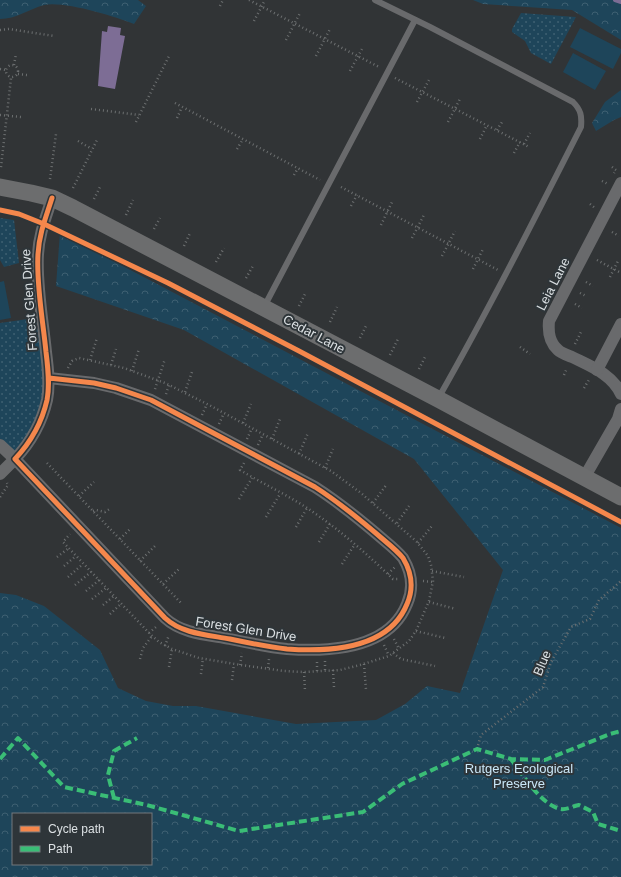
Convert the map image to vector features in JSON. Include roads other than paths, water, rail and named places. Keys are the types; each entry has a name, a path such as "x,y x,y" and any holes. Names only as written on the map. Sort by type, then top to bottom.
{"street":[{"name":"Leia Lane","path":"621,183 552,315 549,321 548,329 551,341 558,350 611,378 617,385 621,394"},
{"name":"Cedar Lane","path":"0,187 52,198 80,211 621,497"},
{"name":"Forest Glen Drive","path":"49,378 94,383 116,388 155,402 316,487 363,522 401,556 411,575 412,585 410,597 399,619 380,635 368,641 354,645 324,649 287,649 195,633 180,628 165,618 15,459 24,448 40,419 47,400 49,378 39,283 38,256 39,237 52,198"},
{"path":"597,370 621,324"},
{"path":"584,478 620,416"},
{"path":"0,445 15,459 0,474"}],"lane":[{"path":"375,0 573,102 579,108 582,117 581,127 554,180 478,327 438,399"},
{"path":"264,307 415,20"}],"waterway":[{"path":"615,0 621,2"}],"park label":[{"name":"Rutgers Ecological Preserve","path":"519,776"}]}
